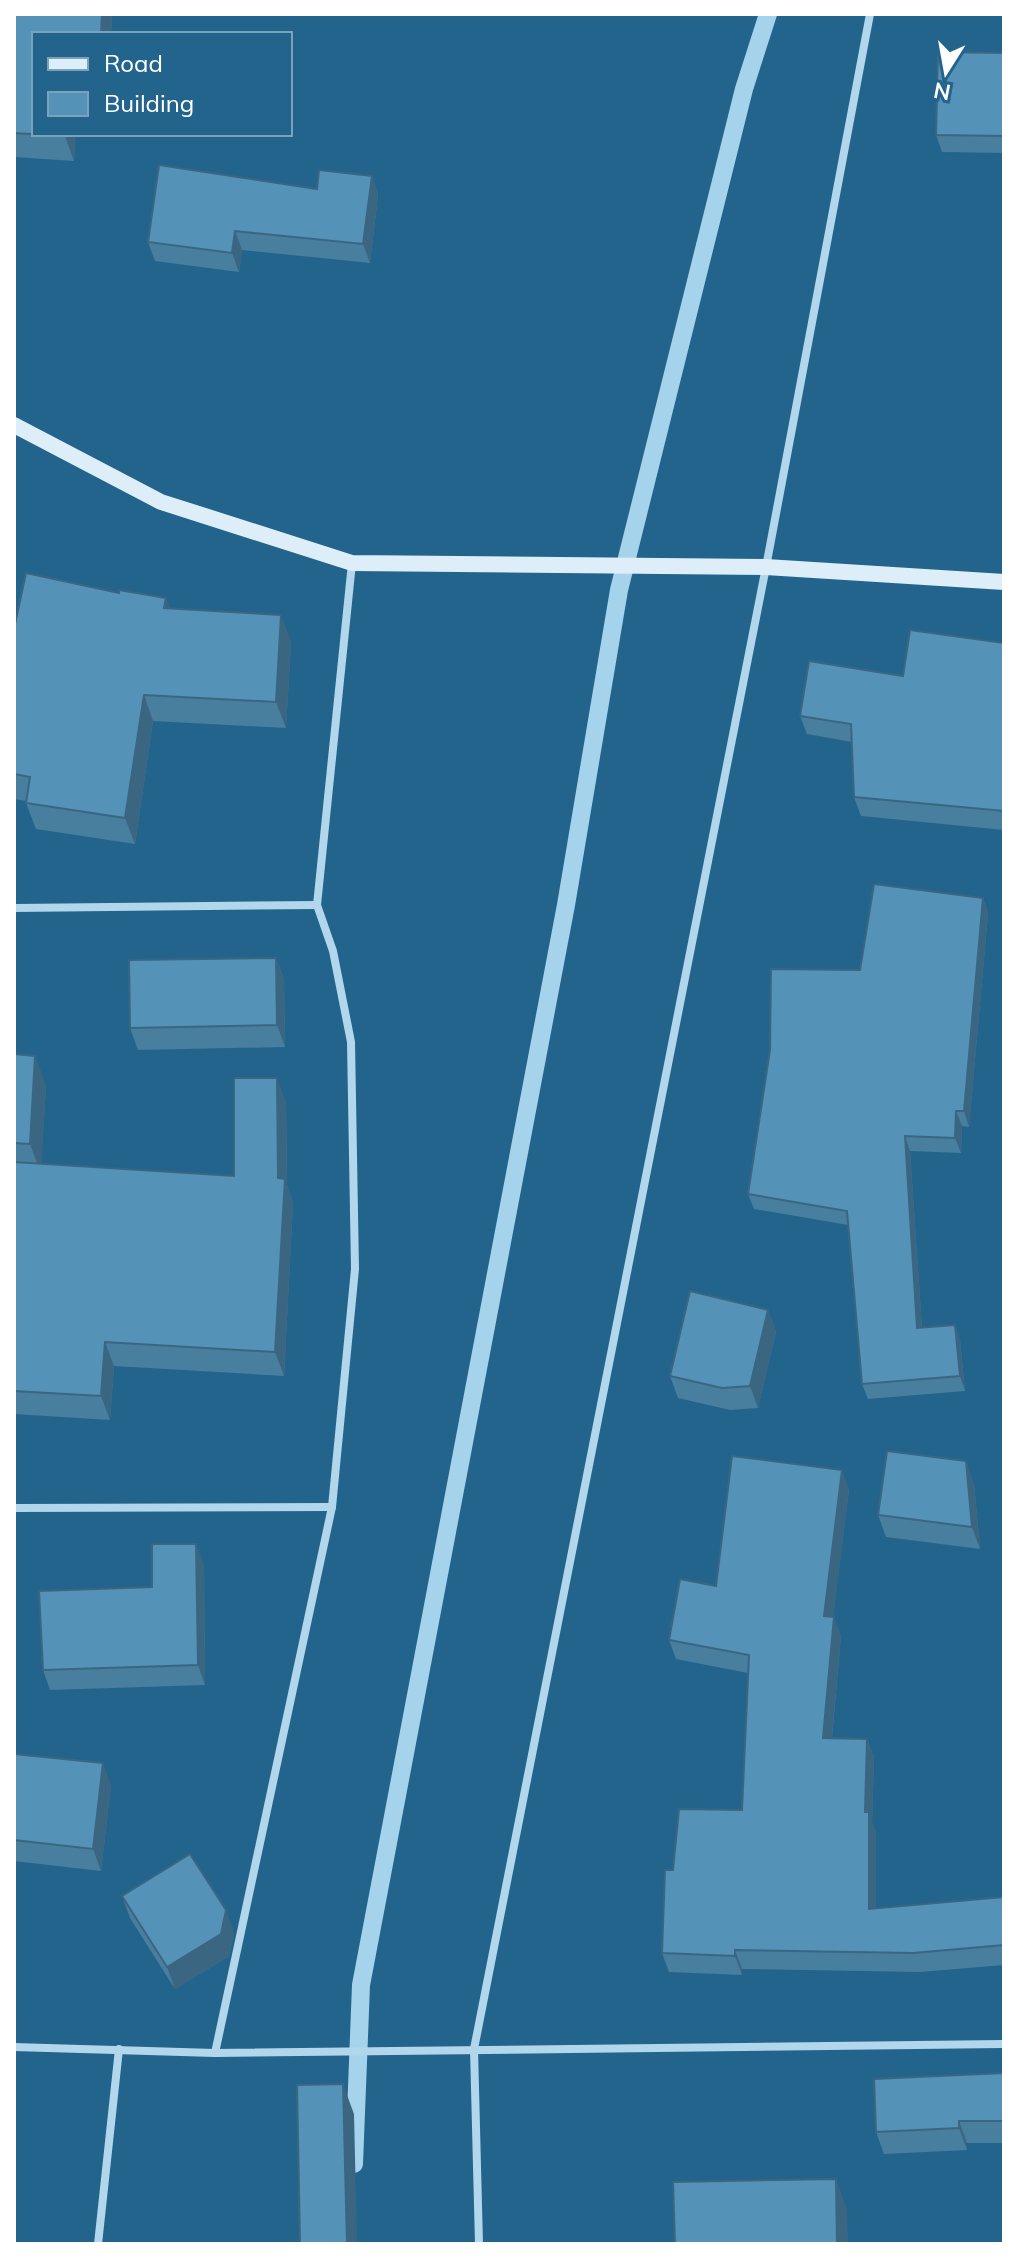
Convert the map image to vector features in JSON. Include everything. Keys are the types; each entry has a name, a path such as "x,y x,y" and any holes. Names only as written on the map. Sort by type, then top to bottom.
{"street":[{"path":"479,2244 474,2049 766,567 870,14"},
{"path":"14,425 161,502 352,563 766,567 1004,582"},
{"path":"215,2053 332,1507 355,1269 356,1152 351,1042 333,951 317,905 352,563"},
{"path":"14,908 317,905"},
{"path":"14,1508 332,1507"},
{"path":"14,2047 215,2053 1004,2044"},
{"path":"98,2244 119,2049"}],"building":[{"path":"14,14 102,14 101,32 32,32 32,134 14,133"},
{"path":"938,52 1004,53 1004,136 936,135"},
{"path":"159,165 317,189 319,170 372,176 363,244 235,231 232,253 148,242"},
{"path":"26,573 119,593 119,590 166,598 164,608 281,615 276,702 144,695 125,818 26,803 30,777 14,774 14,629"},
{"path":"910,630 1004,643 1004,811 854,797 851,724 800,716 809,661 903,676"},
{"path":"874,884 983,898 964,1111 956,1111 955,1138 905,1136 917,1328 955,1325 960,1376 862,1384 847,1211 748,1194 770,1050 771,969 860,970"},
{"path":"276,958 277,1025 130,1028 129,960"},
{"path":"14,1054 35,1056 30,1144 14,1143"},
{"path":"234,1078 277,1078 278,1178 285,1179 275,1352 105,1342 101,1396 14,1391 14,1162 234,1176"},
{"path":"690,1291 768,1310 750,1386 722,1388 670,1376"},
{"path":"887,1451 966,1461 972,1527 878,1515"},
{"path":"732,1456 842,1470 824,1616 834,1617 823,1738 867,1739 865,1812 869,1812 869,1909 1004,1897 1004,1945 913,1953 735,1950 735,1956 662,1953 665,1870 673,1870 679,1809 742,1810 749,1655 669,1640 680,1579 716,1586"},
{"path":"152,1544 196,1544 198,1665 43,1670 39,1591 152,1587"},
{"path":"14,1754 103,1763 93,1849 14,1840"},
{"path":"190,1854 226,1910 221,1934 167,1967 122,1896"},
{"path":"1004,2073 1004,2121 959,2121 959,2128 876,2132 874,2079"},
{"path":"343,2084 347,2244 300,2244 297,2085"},
{"path":"836,2179 837,2244 675,2244 673,2182"}],"waterway":[{"path":"354,2164 361,1985 566,905 619,590 744,89 768,14"}]}
